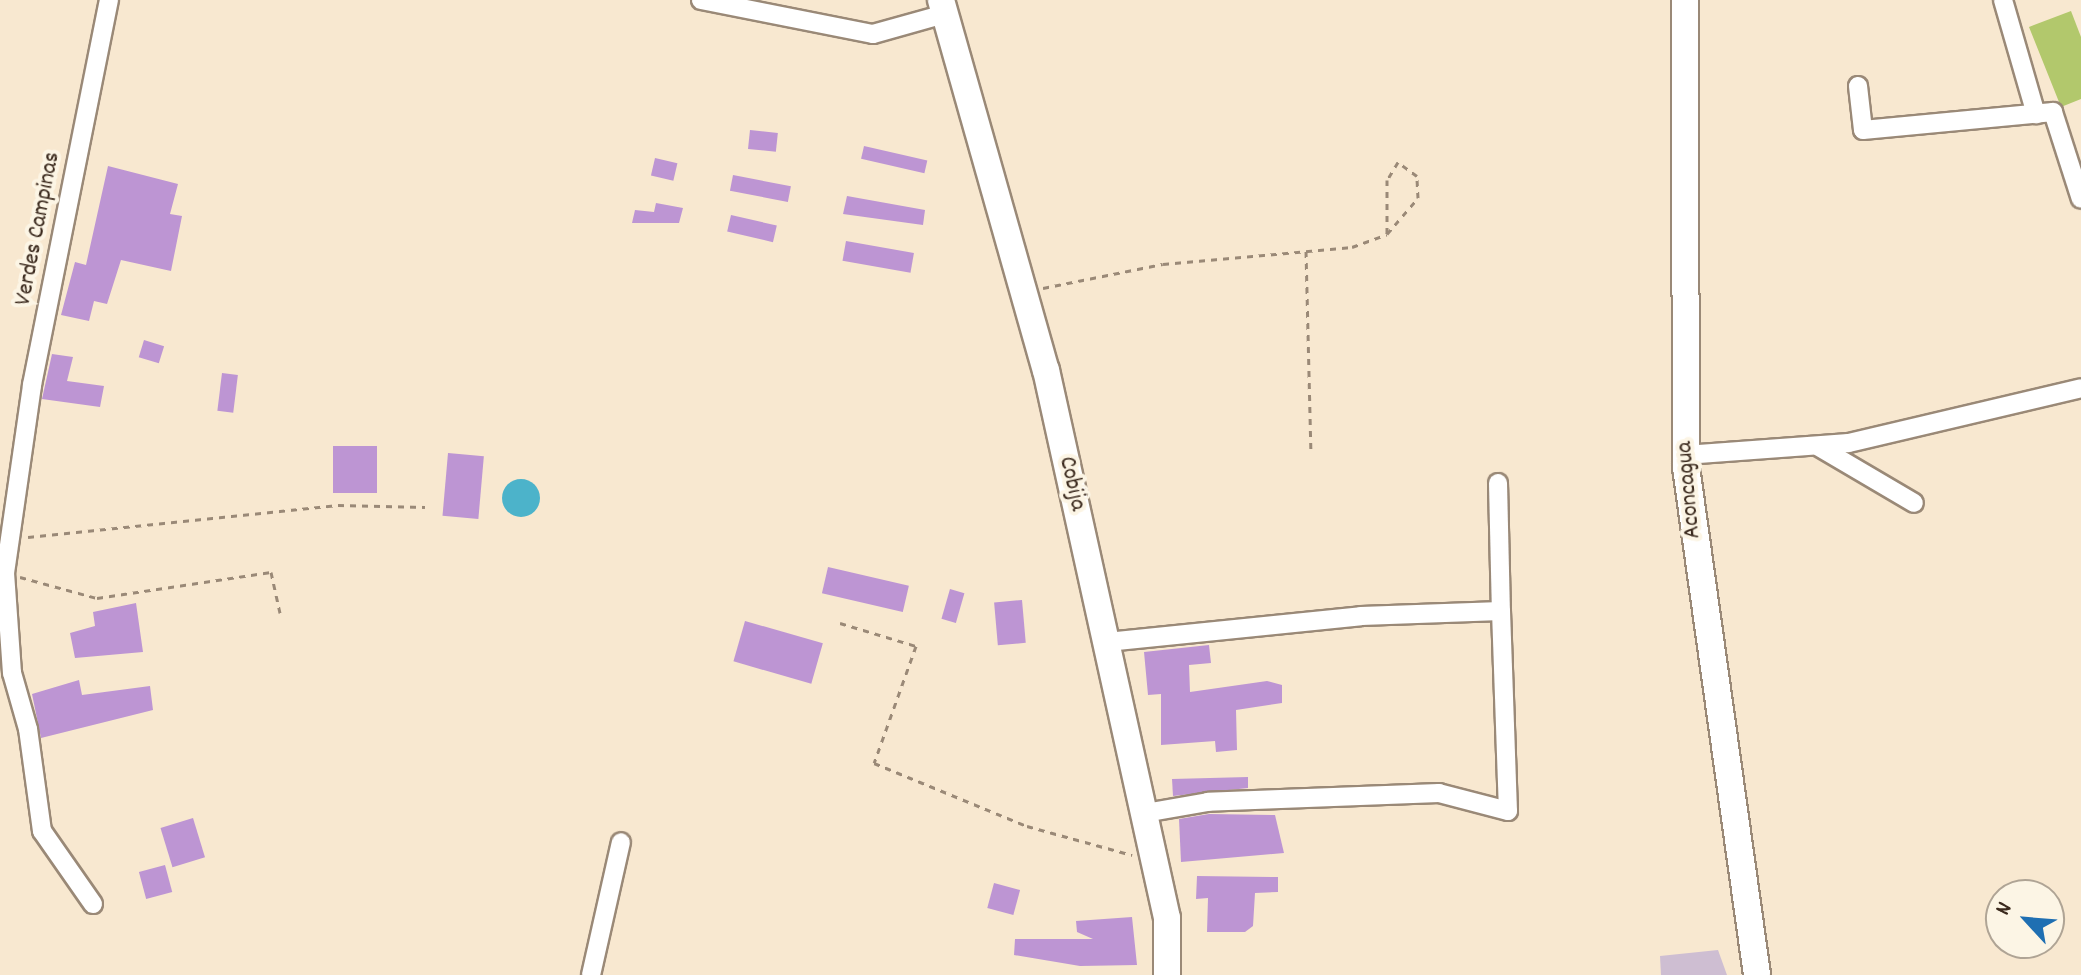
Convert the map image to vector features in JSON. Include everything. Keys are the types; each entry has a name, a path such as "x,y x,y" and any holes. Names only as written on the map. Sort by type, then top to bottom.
{"street":[{"name":"Verdes Campinas","path":"93,904 42,831 41,800 12,673 5,573 109,0"},
{"path":"701,0 760,6 873,34 941,7"},
{"name":"Aconcagua","path":"1685,0 1685,455 1708,663 1757,975"},
{"path":"2003,0 2036,114"},
{"name":"Cobija","path":"941,7 1024,292 1107,642 1155,862 1167,975"},
{"path":"1858,86 1863,130 2053,112 2081,199"},
{"path":"1685,455 1819,447 2081,388"},
{"path":"1819,447 1914,503"},
{"path":"1145,813 1208,802 1439,793 1508,811 1498,483"},
{"path":"1107,642 1361,616 1501,611"},
{"path":"591,975 621,842"}],"path":[{"path":"1024,292 1163,264 1352,247 1387,234 1418,198 1417,176 1398,162 1387,180 1387,234"},
{"path":"1306,251 1311,450"},
{"path":"9,540 338,505 425,507"},
{"path":"5,573 97,598 271,572 280,613"},
{"path":"840,623 916,646 874,763 1027,826 1155,862"}],"shaded area":[{"path":"1718,950 1727,975 1661,975 1660,956"}],"green space":[{"path":"2071,11 2081,37 2081,99 2061,107 2029,27"}],"water":[{"path":"521,479 535,484 540,498 535,512 521,517 507,512 502,498 507,484"}],"building":[{"path":"750,130 778,133 776,152 748,149"},
{"path":"864,146 927,161 924,173 861,159"},
{"path":"655,158 677,163 673,181 651,176"},
{"path":"108,166 178,184 170,214 182,216 171,271 121,260 107,304 94,301 89,321 61,315 75,262 86,265"},
{"path":"733,175 791,186 788,202 730,191"},
{"path":"847,196 925,210 923,225 843,214"},
{"path":"656,203 683,208 679,223 632,223 635,210 654,212"},
{"path":"731,215 777,226 773,242 727,232"},
{"path":"846,241 914,253 910,273 843,261"},
{"path":"144,340 164,346 159,363 139,357"},
{"path":"52,354 73,357 67,381 104,386 100,407 42,399"},
{"path":"222,373 238,375 233,413 217,411"},
{"path":"333,446 377,446 377,493 333,493"},
{"path":"448,453 484,456 478,519 443,516"},
{"path":"828,567 909,586 903,612 822,593"},
{"path":"950,589 964,593 956,623 941,619"},
{"path":"1022,600 1026,643 998,645 994,602"},
{"path":"136,603 143,652 75,658 70,633 95,626 93,612"},
{"path":"745,621 823,643 811,684 733,661"},
{"path":"1209,645 1211,663 1189,665 1190,692 1267,681 1282,685 1282,703 1236,710 1237,750 1216,752 1215,741 1161,745 1161,694 1148,695 1144,652"},
{"path":"79,680 82,695 150,686 153,710 41,738 32,694"},
{"path":"1248,777 1248,788 1173,796 1172,779"},
{"path":"1209,814 1275,815 1284,853 1181,862 1179,819"},
{"path":"193,818 205,857 172,867 160,828"},
{"path":"165,865 172,892 146,899 139,872"},
{"path":"1197,876 1278,877 1278,892 1255,893 1253,926 1245,932 1207,932 1208,898 1196,899"},
{"path":"994,883 1020,890 1013,915 987,908"},
{"path":"1132,917 1137,965 1080,966 1014,955 1015,939 1093,939 1077,932 1076,921"}]}
